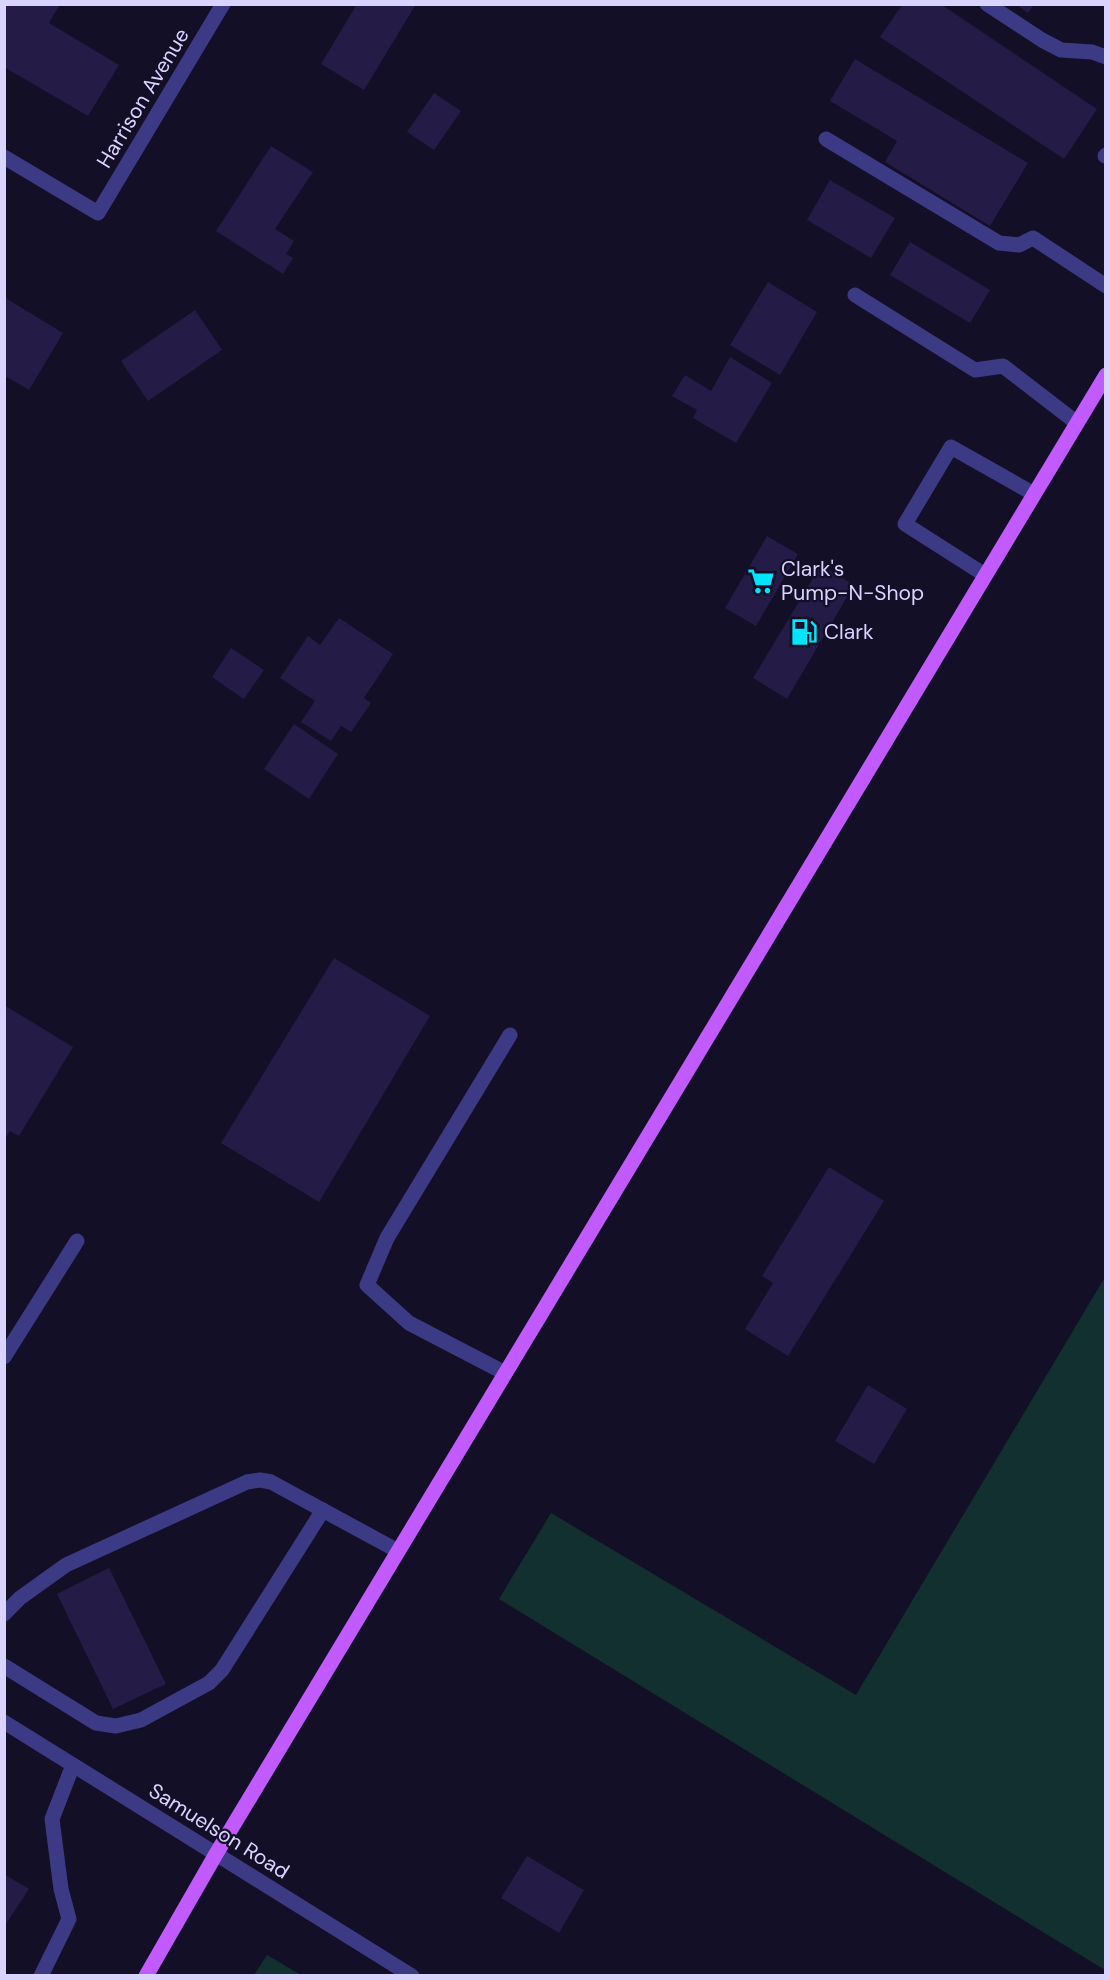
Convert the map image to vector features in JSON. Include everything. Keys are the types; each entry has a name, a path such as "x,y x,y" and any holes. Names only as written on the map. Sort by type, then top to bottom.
{"main road":[{"path":"146,1976 216,1854 1106,375"}],"street":[{"name":"Harrison Avenue","path":"4,157 98,213 223,4"},
{"path":"987,4 1061,50 1092,52 1106,57"},
{"path":"826,139 999,243 1019,245 1033,238 1106,286"},
{"path":"855,295 975,370 1003,366 1077,423"},
{"path":"985,575 905,524 945,456 951,447 1034,494"},
{"path":"505,1373 409,1323 367,1285 387,1238 510,1035"},
{"path":"4,1357 77,1241"},
{"path":"4,1614 20,1599 66,1565 247,1482 260,1480 271,1482 398,1551"},
{"path":"4,1666 96,1723 116,1726 141,1720 208,1683 222,1670 323,1510"},
{"name":"Samuelson Road","path":"4,1722 412,1976"},
{"path":"41,1976 69,1919 61,1889 52,1819 73,1765"}],"green space":[{"path":"1105,1277 1106,1970 499,1599 551,1513 856,1695"},
{"path":"267,1955 301,1975 254,1975"}],"building":[{"path":"4,4 60,4 49,23 119,65 88,116 4,67"},
{"path":"357,4 416,4 364,90 321,64"},
{"path":"1016,4 1034,4 1028,13"},
{"path":"902,5 942,5 1097,109 1064,159 880,37"},
{"path":"855,59 1028,163 990,226 885,162 897,141 830,101"},
{"path":"434,93 461,111 434,150 407,132"},
{"path":"271,146 313,172 275,229 294,241 286,254 293,258 283,274 216,231"},
{"path":"830,180 895,218 871,258 807,220"},
{"path":"910,242 990,290 970,323 890,275"},
{"path":"768,282 817,312 780,375 730,345"},
{"path":"4,297 63,333 29,390 7,377 4,380"},
{"path":"195,310 222,350 148,401 121,361"},
{"path":"730,357 772,383 736,443 693,418 697,410 672,396 685,375 711,391"},
{"name":"Clark's Pump-N-Shop","path":"767,536 798,554 756,626 725,608"},
{"name":"Clark","path":"821,565 854,585 787,699 753,678"},
{"path":"339,618 393,654 364,698 371,703 351,732 341,726 331,741 301,722 315,701 280,678 308,636 320,645"},
{"path":"231,648 264,670 244,699 212,677"},
{"path":"294,724 338,754 309,799 264,769"},
{"path":"334,958 430,1016 319,1202 221,1143"},
{"path":"4,1005 73,1047 19,1136 10,1131 4,1140"},
{"path":"829,1167 884,1201 788,1356 745,1329 773,1283 762,1276"},
{"path":"868,1385 907,1409 874,1464 835,1441"},
{"path":"109,1568 166,1684 113,1709 57,1594"},
{"path":"527,1856 584,1890 559,1933 501,1898"},
{"path":"4,1874 29,1889 4,1927"}],"place":[{"name":"Clark's Pump-N-Shop","path":"761,581"},
{"name":"Clark","path":"804,632"}]}
